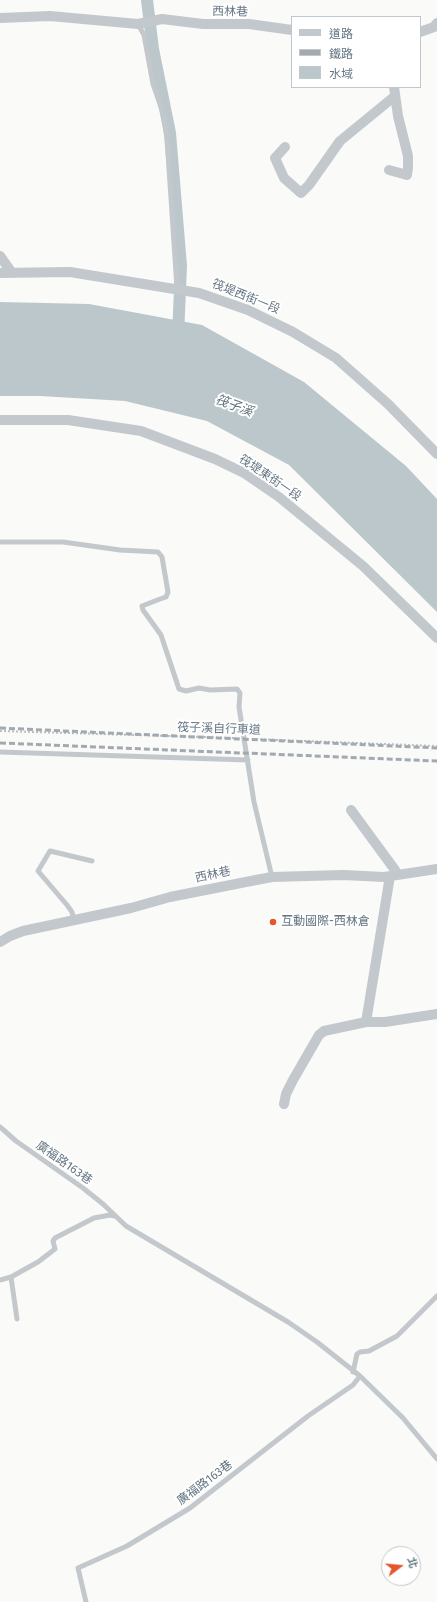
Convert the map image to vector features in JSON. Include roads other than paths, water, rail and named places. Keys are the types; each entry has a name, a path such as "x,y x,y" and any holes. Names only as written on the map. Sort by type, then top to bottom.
{"street":[{"name":"西林巷","path":"0,18 50,16 138,24 162,19 203,24 249,24 291,30"},
{"path":"421,32 434,27 437,23"},
{"path":"286,147 275,158 284,178 301,194 340,141 395,92"},
{"path":"389,170 407,175 408,168 408,156 398,116 395,92"},
{"path":"0,256 12,273"},
{"name":"筏堤西街一段","path":"0,273 70,272 177,288 199,293 248,310 315,344 336,358 388,404 437,454"},
{"name":"筏堤東街一段","path":"0,420 68,420 141,431 215,458 244,473 280,497 363,566 437,638"},
{"path":"351,810 395,870 366,1022"},
{"name":"西林巷","path":"0,942 10,936 23,932 170,897 272,877 343,875 393,876 437,869"},
{"path":"284,1104 286,1094 292,1080 319,1035 324,1031 332,1028 366,1022 385,1022 437,1014"}],"lane":[{"path":"138,24 144,35 153,84 163,113 167,138 177,288"},
{"path":"0,542 63,542 120,550 158,552 162,556 168,592 166,597 142,606 147,617 161,635 179,689 237,689 240,693 239,707 258,822 272,877"},
{"path":"0,752 248,760"},
{"path":"74,921 72,912 67,905 38,871 50,851 92,861"},
{"name":"廣福路163巷","path":"0,1127 16,1141 104,1204 114,1216 126,1226 288,1322 317,1342 353,1372 360,1376 403,1418 437,1459"},
{"path":"0,1280 11,1277 38,1262 55,1249 53,1241 55,1238 94,1218 110,1215 114,1216"},
{"path":"11,1277 16,1319"},
{"path":"353,1372 357,1354 360,1352 369,1352 397,1336 437,1296"},
{"name":"廣福路163巷","path":"86,1602 78,1568 127,1546 190,1508 308,1416 344,1390 353,1386 360,1376"}],"water":[{"name":"筏子溪","path":"0,302 89,304 202,325 304,382 406,466 437,499 437,612 289,465 207,421 125,401 40,396 0,396"}],"waterway":[{"path":"147,0 153,49 170,133 181,266 178,336"}],"railway":[{"path":"0,728 437,748"},
{"path":"0,743 437,761"}],"place":[{"name":"互動國際-西林倉","path":"273,922"}]}
